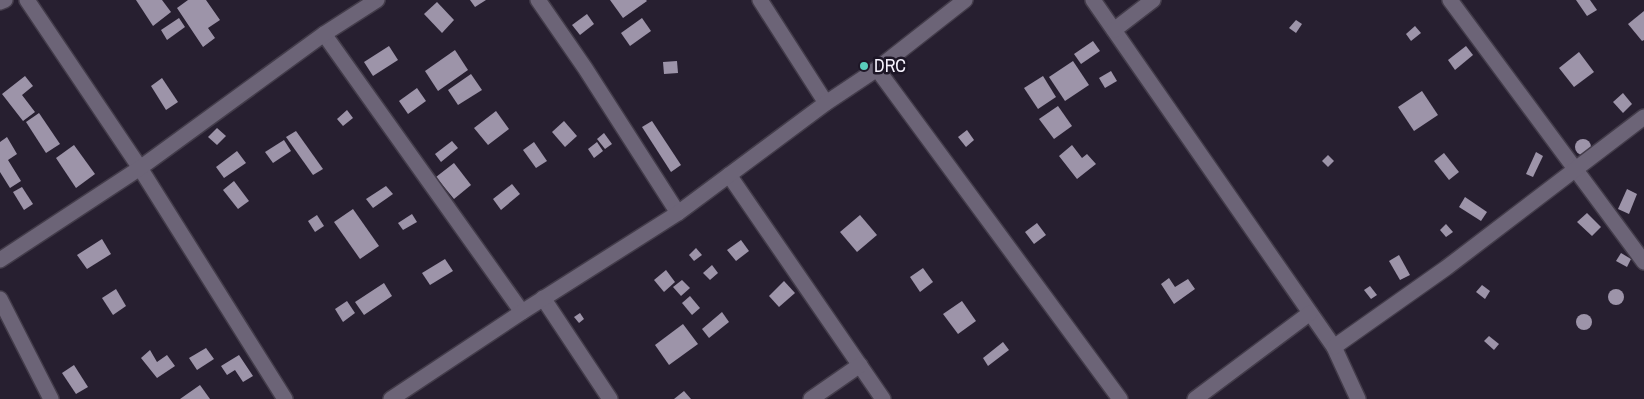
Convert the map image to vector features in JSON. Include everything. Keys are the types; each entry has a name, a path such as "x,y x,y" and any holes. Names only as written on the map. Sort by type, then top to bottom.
{"street":[{"path":"0,2 5,0"},
{"path":"27,0 140,168 285,399"},
{"path":"0,260 140,168 324,34 377,0"},
{"path":"538,0 585,68 678,213"},
{"path":"760,0 826,103"},
{"path":"391,399 543,298 678,213 826,103 877,69 965,0"},
{"path":"1093,0 1334,347 1358,399"},
{"path":"1114,30 1153,0"},
{"path":"1452,1 1644,262"},
{"path":"324,34 522,312"},
{"path":"877,69 1120,399"},
{"path":"1334,347 1446,268 1644,117"},
{"path":"729,175 883,399"},
{"path":"543,298 610,399"},
{"path":"0,299 51,399"},
{"path":"1195,399 1310,313"},
{"path":"812,399 860,365"}],"building":[{"path":"136,0 162,0 171,12 153,26"},
{"path":"188,0 206,0 220,20 208,28 215,38 203,47 177,8"},
{"path":"470,0 486,0 475,7"},
{"path":"610,0 646,0 647,1 623,18"},
{"path":"1576,0 1590,0 1597,10 1587,16"},
{"path":"437,2 454,20 442,33 424,14"},
{"path":"1644,11 1644,40 1642,41 1628,24"},
{"path":"587,14 594,24 580,35 572,25"},
{"path":"179,18 185,27 167,40 161,30"},
{"path":"642,18 651,31 630,46 621,33"},
{"path":"1296,20 1302,24 1296,33 1289,28"},
{"path":"1415,26 1421,33 1411,41 1406,34"},
{"path":"1093,41 1100,51 1081,64 1074,54"},
{"path":"389,46 398,60 373,76 364,62"},
{"path":"1466,46 1473,55 1455,70 1448,60"},
{"path":"455,50 468,70 438,91 425,71"},
{"path":"1579,52 1594,72 1574,87 1559,68"},
{"path":"677,61 678,73 664,74 663,62"},
{"path":"1073,61 1089,85 1065,101 1049,77"},
{"path":"1111,71 1117,81 1105,88 1099,78"},
{"path":"471,74 482,90 458,105 448,90"},
{"path":"25,76 33,86 22,95 35,112 23,121 2,94"},
{"path":"1043,76 1056,97 1038,109 1024,88"},
{"path":"162,78 178,102 166,110 151,86"},
{"path":"417,88 426,101 408,114 399,101"},
{"path":"1422,91 1438,115 1414,131 1398,107"},
{"path":"1623,93 1632,104 1623,113 1613,102"},
{"path":"1058,106 1072,126 1054,139 1039,119"},
{"path":"347,110 353,118 343,126 337,119"},
{"path":"496,111 509,129 488,145 474,128"},
{"path":"39,113 60,144 46,153 26,122"},
{"path":"564,121 577,136 565,147 552,132"},
{"path":"652,121 681,165 671,172 642,127"},
{"path":"217,128 226,136 217,145 208,137"},
{"path":"967,130 974,140 966,147 958,137"},
{"path":"296,131 323,169 313,175 286,137"},
{"path":"604,133 612,144 605,149 597,139"},
{"path":"7,137 17,154 8,160 21,181 10,188 0,172 0,142"},
{"path":"1583,139 1591,147 1583,155 1575,147"},
{"path":"284,140 291,151 273,163 265,152"},
{"path":"452,141 458,148 441,162 435,154"},
{"path":"534,142 547,161 536,168 523,150"},
{"path":"597,142 603,151 594,158 588,149"},
{"path":"74,145 95,174 76,188 56,158"},
{"path":"1072,145 1082,158 1087,154 1096,164 1077,179 1059,156"},
{"path":"237,151 246,163 224,178 216,167"},
{"path":"1536,152 1543,156 1533,177 1526,174"},
{"path":"1444,153 1459,172 1449,180 1434,161"},
{"path":"1328,155 1334,161 1328,167 1322,161"},
{"path":"454,163 471,185 454,199 436,177"},
{"path":"234,181 249,201 238,209 223,190"},
{"path":"512,184 520,194 501,210 493,199"},
{"path":"386,186 393,194 373,208 366,199"},
{"path":"22,187 33,204 24,210 13,192"},
{"path":"1627,189 1637,194 1629,214 1618,209"},
{"path":"1465,197 1487,212 1481,221 1459,207"},
{"path":"353,209 379,246 360,259 334,222"},
{"path":"1587,213 1601,227 1592,236 1577,222"},
{"path":"412,214 417,222 403,230 398,223"},
{"path":"317,215 324,226 315,232 308,221"},
{"path":"860,215 877,235 857,252 840,232"},
{"path":"1037,223 1046,235 1034,244 1025,232"},
{"path":"1446,224 1453,232 1446,237 1440,230"},
{"path":"102,239 111,254 87,269 77,255"},
{"path":"741,240 749,251 736,261 727,250"},
{"path":"696,248 702,255 694,261 689,255"},
{"path":"1621,253 1631,259 1627,267 1616,261"},
{"path":"1399,255 1410,275 1400,280 1389,261"},
{"path":"445,259 453,271 430,285 422,273"},
{"path":"712,265 718,273 710,280 703,273"},
{"path":"923,268 933,282 920,292 910,277"},
{"path":"666,270 675,282 664,292 654,280"},
{"path":"1169,278 1175,287 1188,279 1195,289 1174,304 1161,284"},
{"path":"682,280 690,288 681,296 673,287"},
{"path":"784,281 795,293 779,307 769,296"},
{"path":"384,283 392,296 364,315 355,302"},
{"path":"1482,285 1490,291 1485,299 1476,292"},
{"path":"1370,286 1377,295 1371,299 1364,290"},
{"path":"116,289 126,306 113,315 102,298"},
{"path":"1616,289 1622,291 1624,297 1622,303 1616,305 1610,303 1608,297 1610,291"},
{"path":"690,296 700,308 692,315 682,303"},
{"path":"347,301 355,313 343,322 335,309"},
{"path":"962,301 976,321 958,334 943,314"},
{"path":"722,312 729,322 709,338 702,329"},
{"path":"580,313 584,319 579,323 574,317"},
{"path":"1584,314 1590,316 1592,322 1590,328 1584,330 1578,328 1576,322 1578,316"},
{"path":"683,324 698,344 669,365 655,345"},
{"path":"1489,336 1499,344 1494,350 1484,341"},
{"path":"1003,342 1009,350 988,366 983,358"},
{"path":"206,348 214,359 197,370 189,358"},
{"path":"150,350 157,362 167,355 175,366 157,378 141,358"},
{"path":"239,355 253,376 243,382 235,370 227,375 221,366"},
{"path":"74,365 88,387 76,394 62,373"},
{"path":"200,385 210,399 180,399"},
{"path":"684,391 691,399 674,399"}],"place":[{"name":"DRC","path":"864,66"}]}
